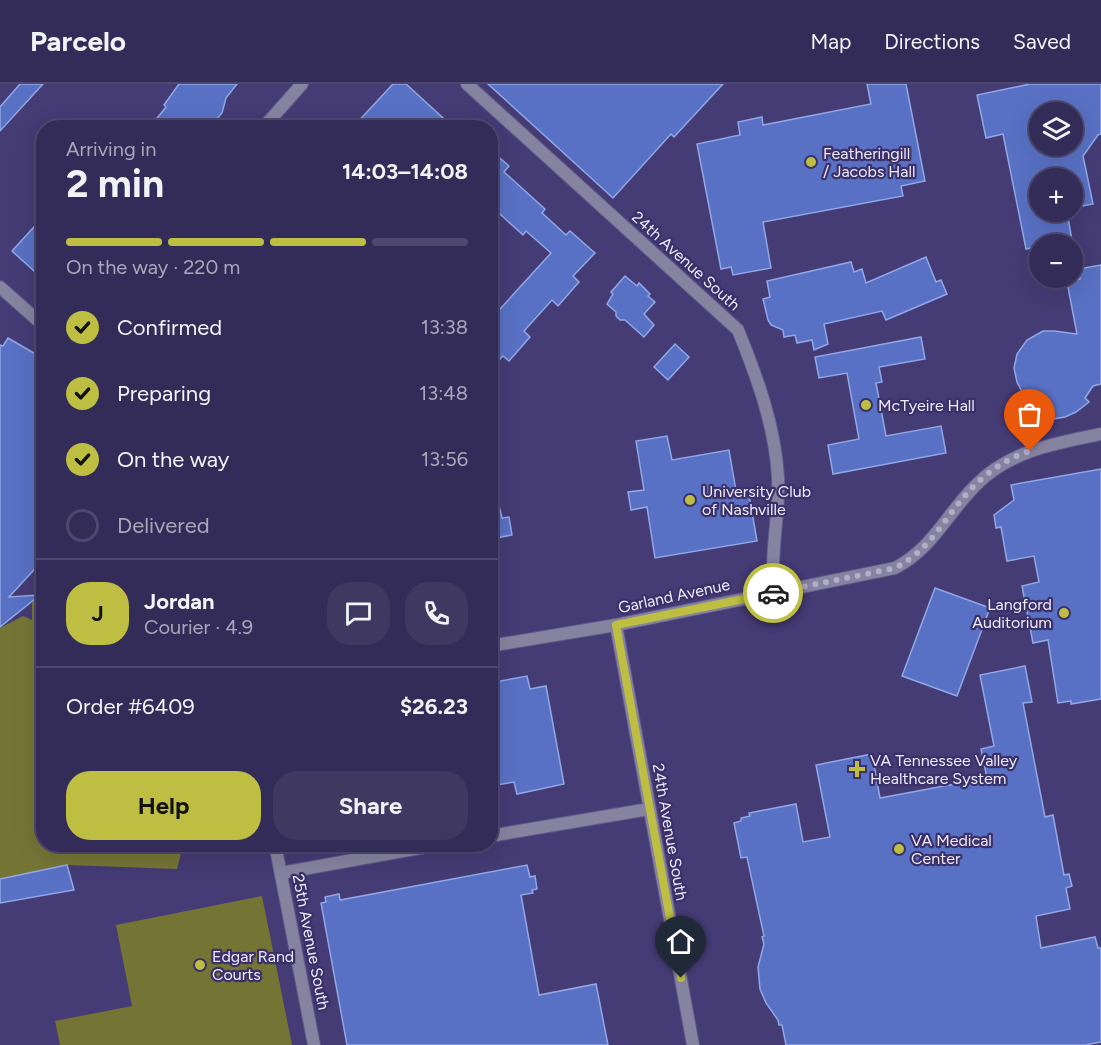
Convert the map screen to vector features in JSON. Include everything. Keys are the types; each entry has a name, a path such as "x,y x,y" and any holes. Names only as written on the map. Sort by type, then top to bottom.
{"street":[{"path":"270,120 302,84"},
{"name":"24th Avenue South","path":"467,84 738,330 759,382 778,477 772,573 775,592"},
{"path":"0,287 36,319"},
{"name":"Garland Avenue","path":"498,645 616,625 895,568 911,560 925,548 975,485 1015,456 1062,441 1101,434"},
{"name":"24th Avenue South","path":"616,625 693,1045"},
{"path":"498,835 649,808"},
{"name":"25th Avenue South","path":"277,852 314,1045"},
{"path":"281,873 398,852"}],"shaded area":[{"path":"32,595 36,595 36,852 181,852 177,869 68,865 74,890 0,903 0,628 23,616 32,620"},
{"name":"Edgar Rand Courts","path":"262,896 292,1045 60,1045 55,1021 132,1006 116,925"}],"building":[{"path":"20,84 43,84 0,131 0,107"},
{"path":"179,84 237,84 226,98 222,113 216,120 155,120 166,107 164,105"},
{"path":"393,84 406,84 445,120 359,120"},
{"path":"488,84 723,84 674,137 671,134 613,198"},
{"name":"Featheringill / Jacobs Hall","path":"867,84 906,84 925,181 901,186 903,196 763,222 771,268 733,275 731,267 721,269 697,144 740,135 738,122 762,117 763,125 871,104"},
{"path":"1030,84 1101,84 1101,134 1083,156 1093,204 1083,206 1083,168 1029,168 1029,222 1069,222 1071,234 1029,234 1029,248 1026,249 1003,134 986,138 977,95"},
{"path":"498,157 509,166 504,172 545,209 542,213 566,235 570,231 595,253 573,276 579,282 558,306 552,300 524,331 530,337 509,361 503,356 498,361 498,311 551,253 526,231 523,235 498,212"},
{"path":"36,225 36,273 12,251"},
{"path":"926,257 936,282 941,280 947,294 886,320 882,311 824,324 828,344 814,350 812,340 797,343 795,335 784,337 783,330 771,325 768,320 763,299 770,297 767,281 851,262 854,272 862,269 866,283"},
{"path":"1101,265 1101,384 1093,386 1085,398 1089,402 1076,412 1065,417 1024,424 1019,398 1023,394 1014,368 1017,354 1027,340 1043,331 1077,334 1068,288 1083,288 1083,268"},
{"path":"625,276 637,286 639,283 655,302 644,314 654,325 644,337 625,320 620,320 616,312 607,304 613,294 611,292"},
{"name":"McTyeire Hall","path":"921,337 925,359 879,367 882,382 876,383 886,436 941,426 946,453 833,474 828,445 859,439 847,373 819,378 815,357"},
{"path":"8,338 36,354 36,568 9,597 36,595 36,598 0,627 0,345 3,346"},
{"path":"675,344 689,357 668,380 654,367"},
{"name":"University Club of Nashville","path":"667,436 672,460 729,450 736,491 748,489 757,541 655,558 647,507 631,510 628,492 644,490 636,441"},
{"path":"1101,469 1101,699 1071,704 1071,701 1058,703 1048,640 1033,643 1022,586 1039,582 1034,556 1007,561 1001,527 996,528 994,515 1014,500 1011,485"},
{"path":"498,501 502,518 509,517 512,535 498,538"},
{"path":"935,588 990,608 957,696 902,676"},
{"name":"VA Medical Center","path":"1025,666 1032,702 1023,703 1045,817 1053,815 1064,875 1069,874 1072,886 1066,888 1070,909 1036,916 1041,948 1095,937 1098,948 1101,948 1101,1042 1085,1045 786,1045 782,1025 779,1025 760,989 758,967 764,936 747,857 741,858 734,823 750,816 749,813 796,804 803,842 830,837 816,765 872,754 880,798 987,778 981,749 994,746 980,675"},
{"path":"527,676 530,689 546,686 564,784 517,794 514,782 498,785 498,681"},
{"path":"67,865 74,890 0,903 0,879"},
{"path":"527,865 530,877 535,876 537,889 532,890 533,893 521,895 539,995 596,984 608,1045 347,1045 321,903 326,902 325,897 339,894 340,900"}],"way so far":[{"path":"773,593 895,568 911,560 925,548 975,485 1015,456 1030,451"}],"place":[{"name":"Featheringill / Jacobs Hall","path":"811,162"},
{"name":"McTyeire Hall","path":"866,405"},
{"name":"University Club of Nashville","path":"690,500"},
{"name":"Langford Auditorium","path":"1064,613"},
{"name":"VA Tennessee Valley Healthcare System","path":"857,769"},
{"name":"VA Medical Center","path":"899,849"},
{"name":"Edgar Rand Courts","path":"200,965"}],"route":[{"path":"681,978 616,625 773,593"}]}
